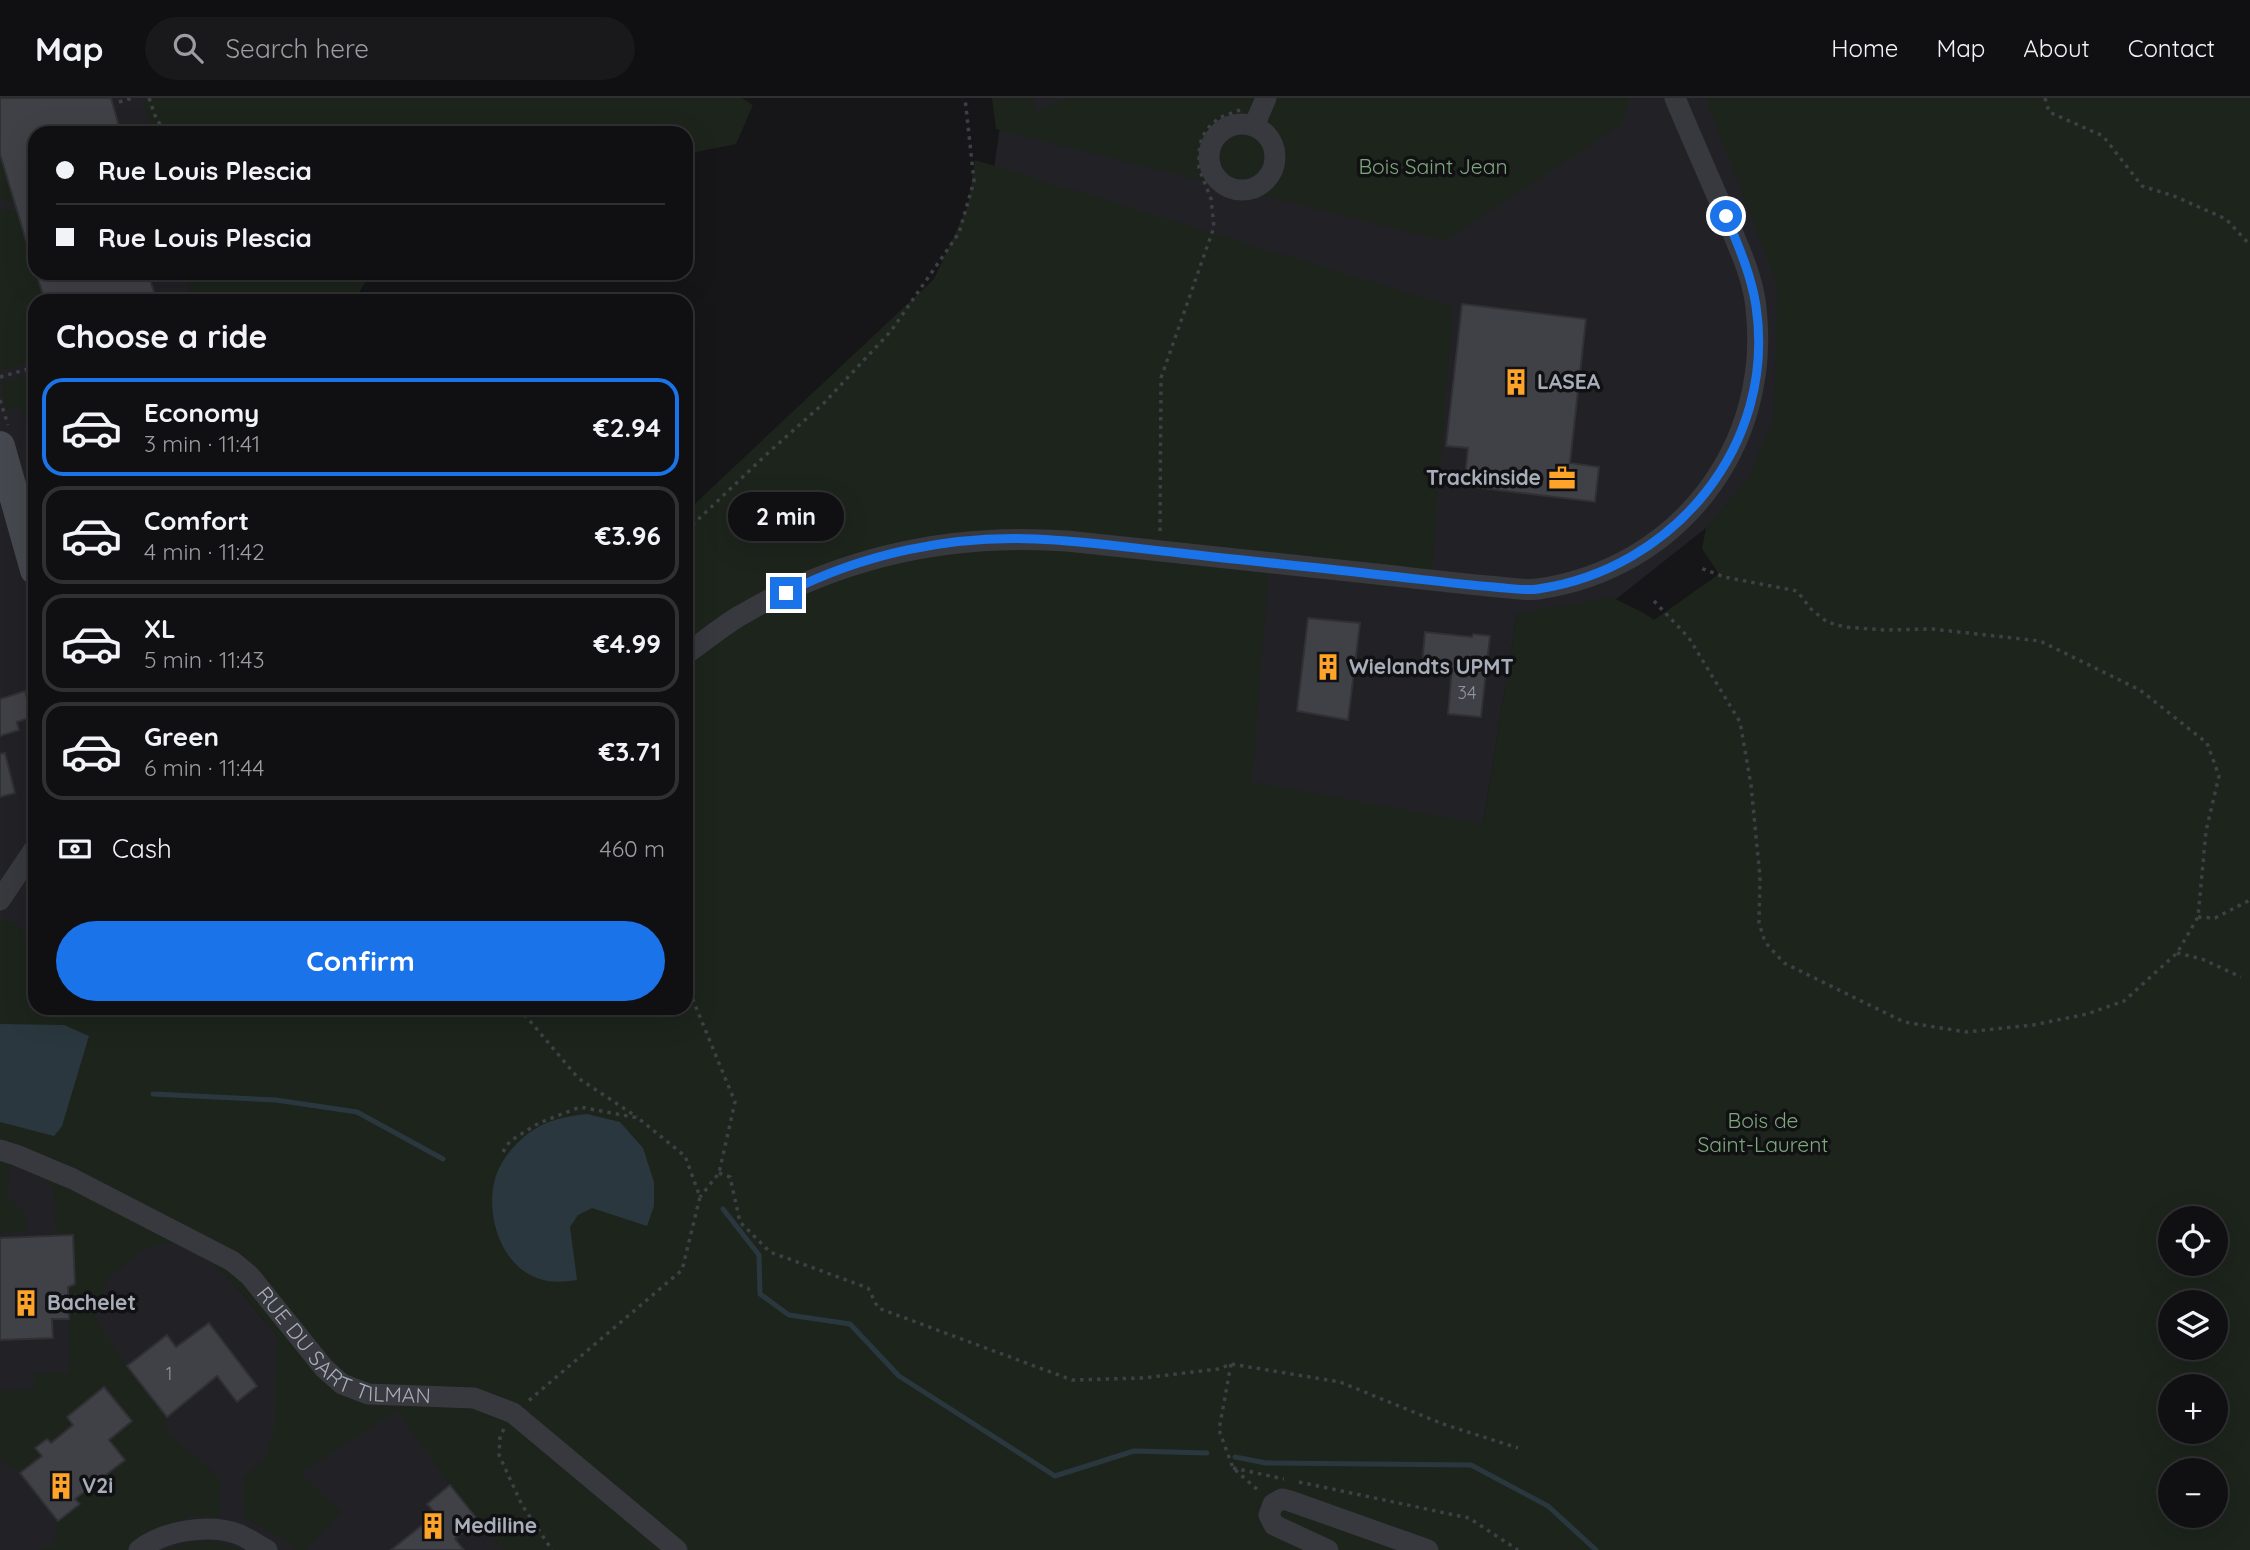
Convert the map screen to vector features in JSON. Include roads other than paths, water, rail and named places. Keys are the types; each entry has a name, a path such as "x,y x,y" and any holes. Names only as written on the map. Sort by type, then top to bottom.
{"street":[{"path":"693,649 743,614 807,582 864,561 912,549 969,541 1035,539 1534,590 1570,583 1606,571 1648,548 1682,520 1719,476 1740,437 1753,394 1758,355 1756,307 1747,267 1675,98"},
{"path":"1254,127 1257,102"},
{"path":"0,446 28,545"},
{"path":"0,900 28,858"},
{"name":"RUE DU SART TILMAN","path":"0,1150 16,1154 73,1179 232,1261 250,1276 324,1368 342,1384 368,1394 474,1398 513,1413 677,1550"},
{"path":"1328,1550 1274,1525 1269,1515 1273,1504 1282,1499 1290,1501 1428,1550"},
{"path":"139,1550 172,1533 192,1530 237,1534 267,1550"}],"waterway":[{"path":"153,1094 276,1100 357,1112 443,1159"},
{"path":"723,1209 759,1255 760,1294 789,1315 850,1324 899,1376 1055,1476 1134,1451 1207,1453"},
{"path":"1235,1457 1266,1463 1471,1465 1548,1506 1596,1550"}],"place":[{"name":"LASEA","path":"1516,382"},
{"name":"Trackinside","path":"1562,478"},
{"name":"Wielandts UPMT","path":"1328,667"},
{"name":"Bachelet","path":"26,1303"},
{"name":"V2i","path":"61,1486"},
{"name":"Mediline","path":"433,1526"}],"park label":[{"name":"Bois Saint Jean","path":"1433,167"},
{"name":"Bois de Saint-Laurent","path":"1763,1133"}]}
